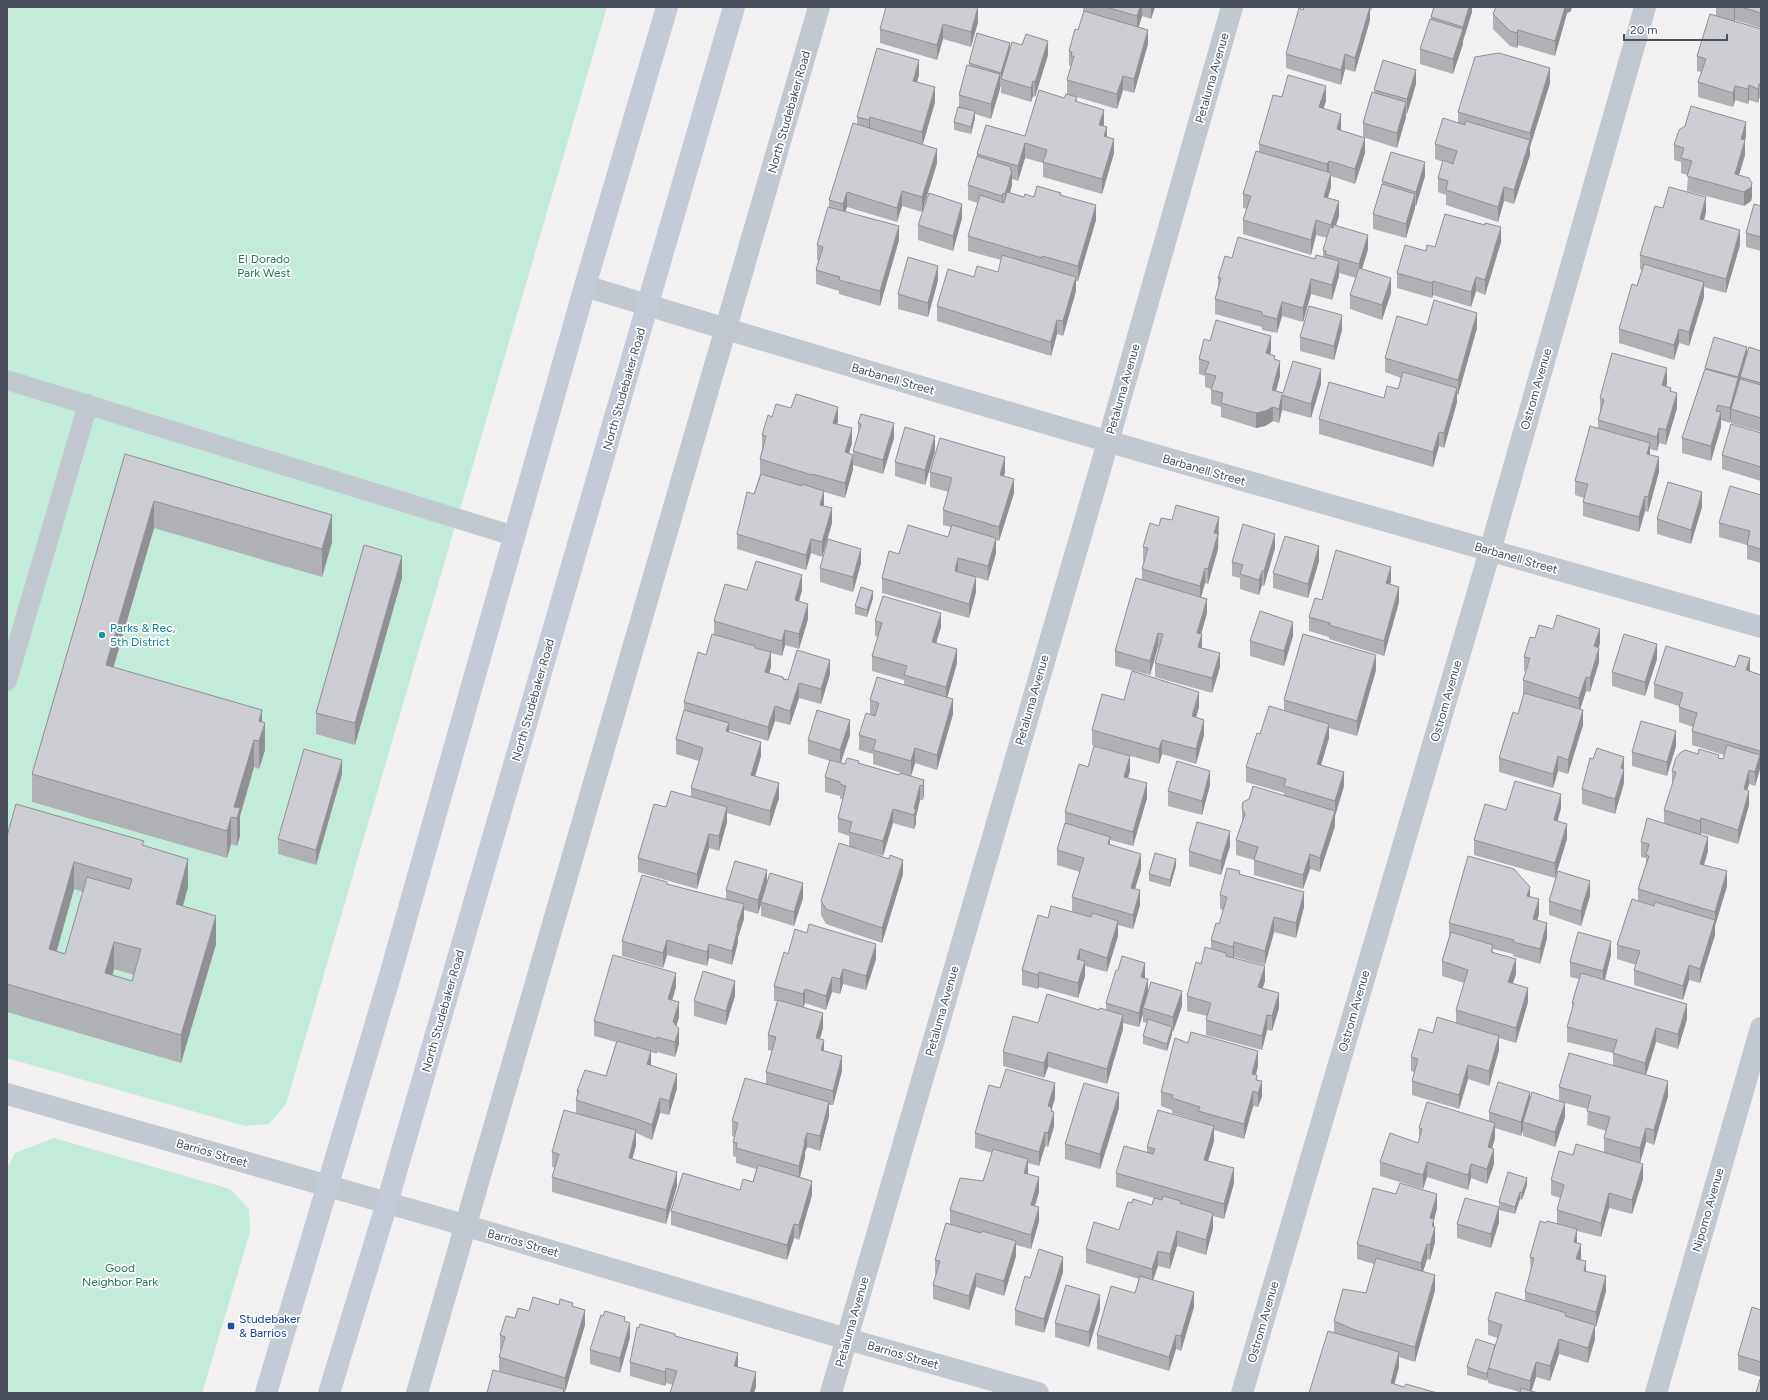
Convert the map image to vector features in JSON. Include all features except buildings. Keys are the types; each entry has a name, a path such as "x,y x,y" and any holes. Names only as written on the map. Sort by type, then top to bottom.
{"main road":[{"path":"266,1393 326,1186 389,979 585,286 667,7"},
{"name":"North Studebaker Road","path":"329,1393 387,1203 734,7"}],"street":[{"name":"North Studebaker Road","path":"417,1393 819,7"},
{"name":"Petaluma Avenue","path":"831,1393 1108,442 1232,7"},
{"name":"Ostrom Avenue","path":"1242,1393 1490,551 1645,7"},
{"name":"Barbanell Street","path":"585,286 726,330 1108,442 1761,627"},
{"name":"Nipomo Avenue","path":"1656,1393 1761,1028"},
{"name":"Barrios Street","path":"7,1094 466,1226 847,1339 1038,1393"}],"lane":[{"path":"7,380 514,536"},
{"path":"7,681 88,404"}],"green space":[{"name":"El Dorado Park West","path":"7,7 607,7 286,1104 269,1124 245,1126 7,1058"},
{"name":"Good Neighbor Park","path":"54,1138 230,1189 249,1209 250,1232 202,1393 7,1393 7,1169 15,1153"}],"place":[{"name":"Parks & Rec, 5th District","path":"102,635"},
{"name":"Studebaker & Barrios","path":"231,1326"}]}
